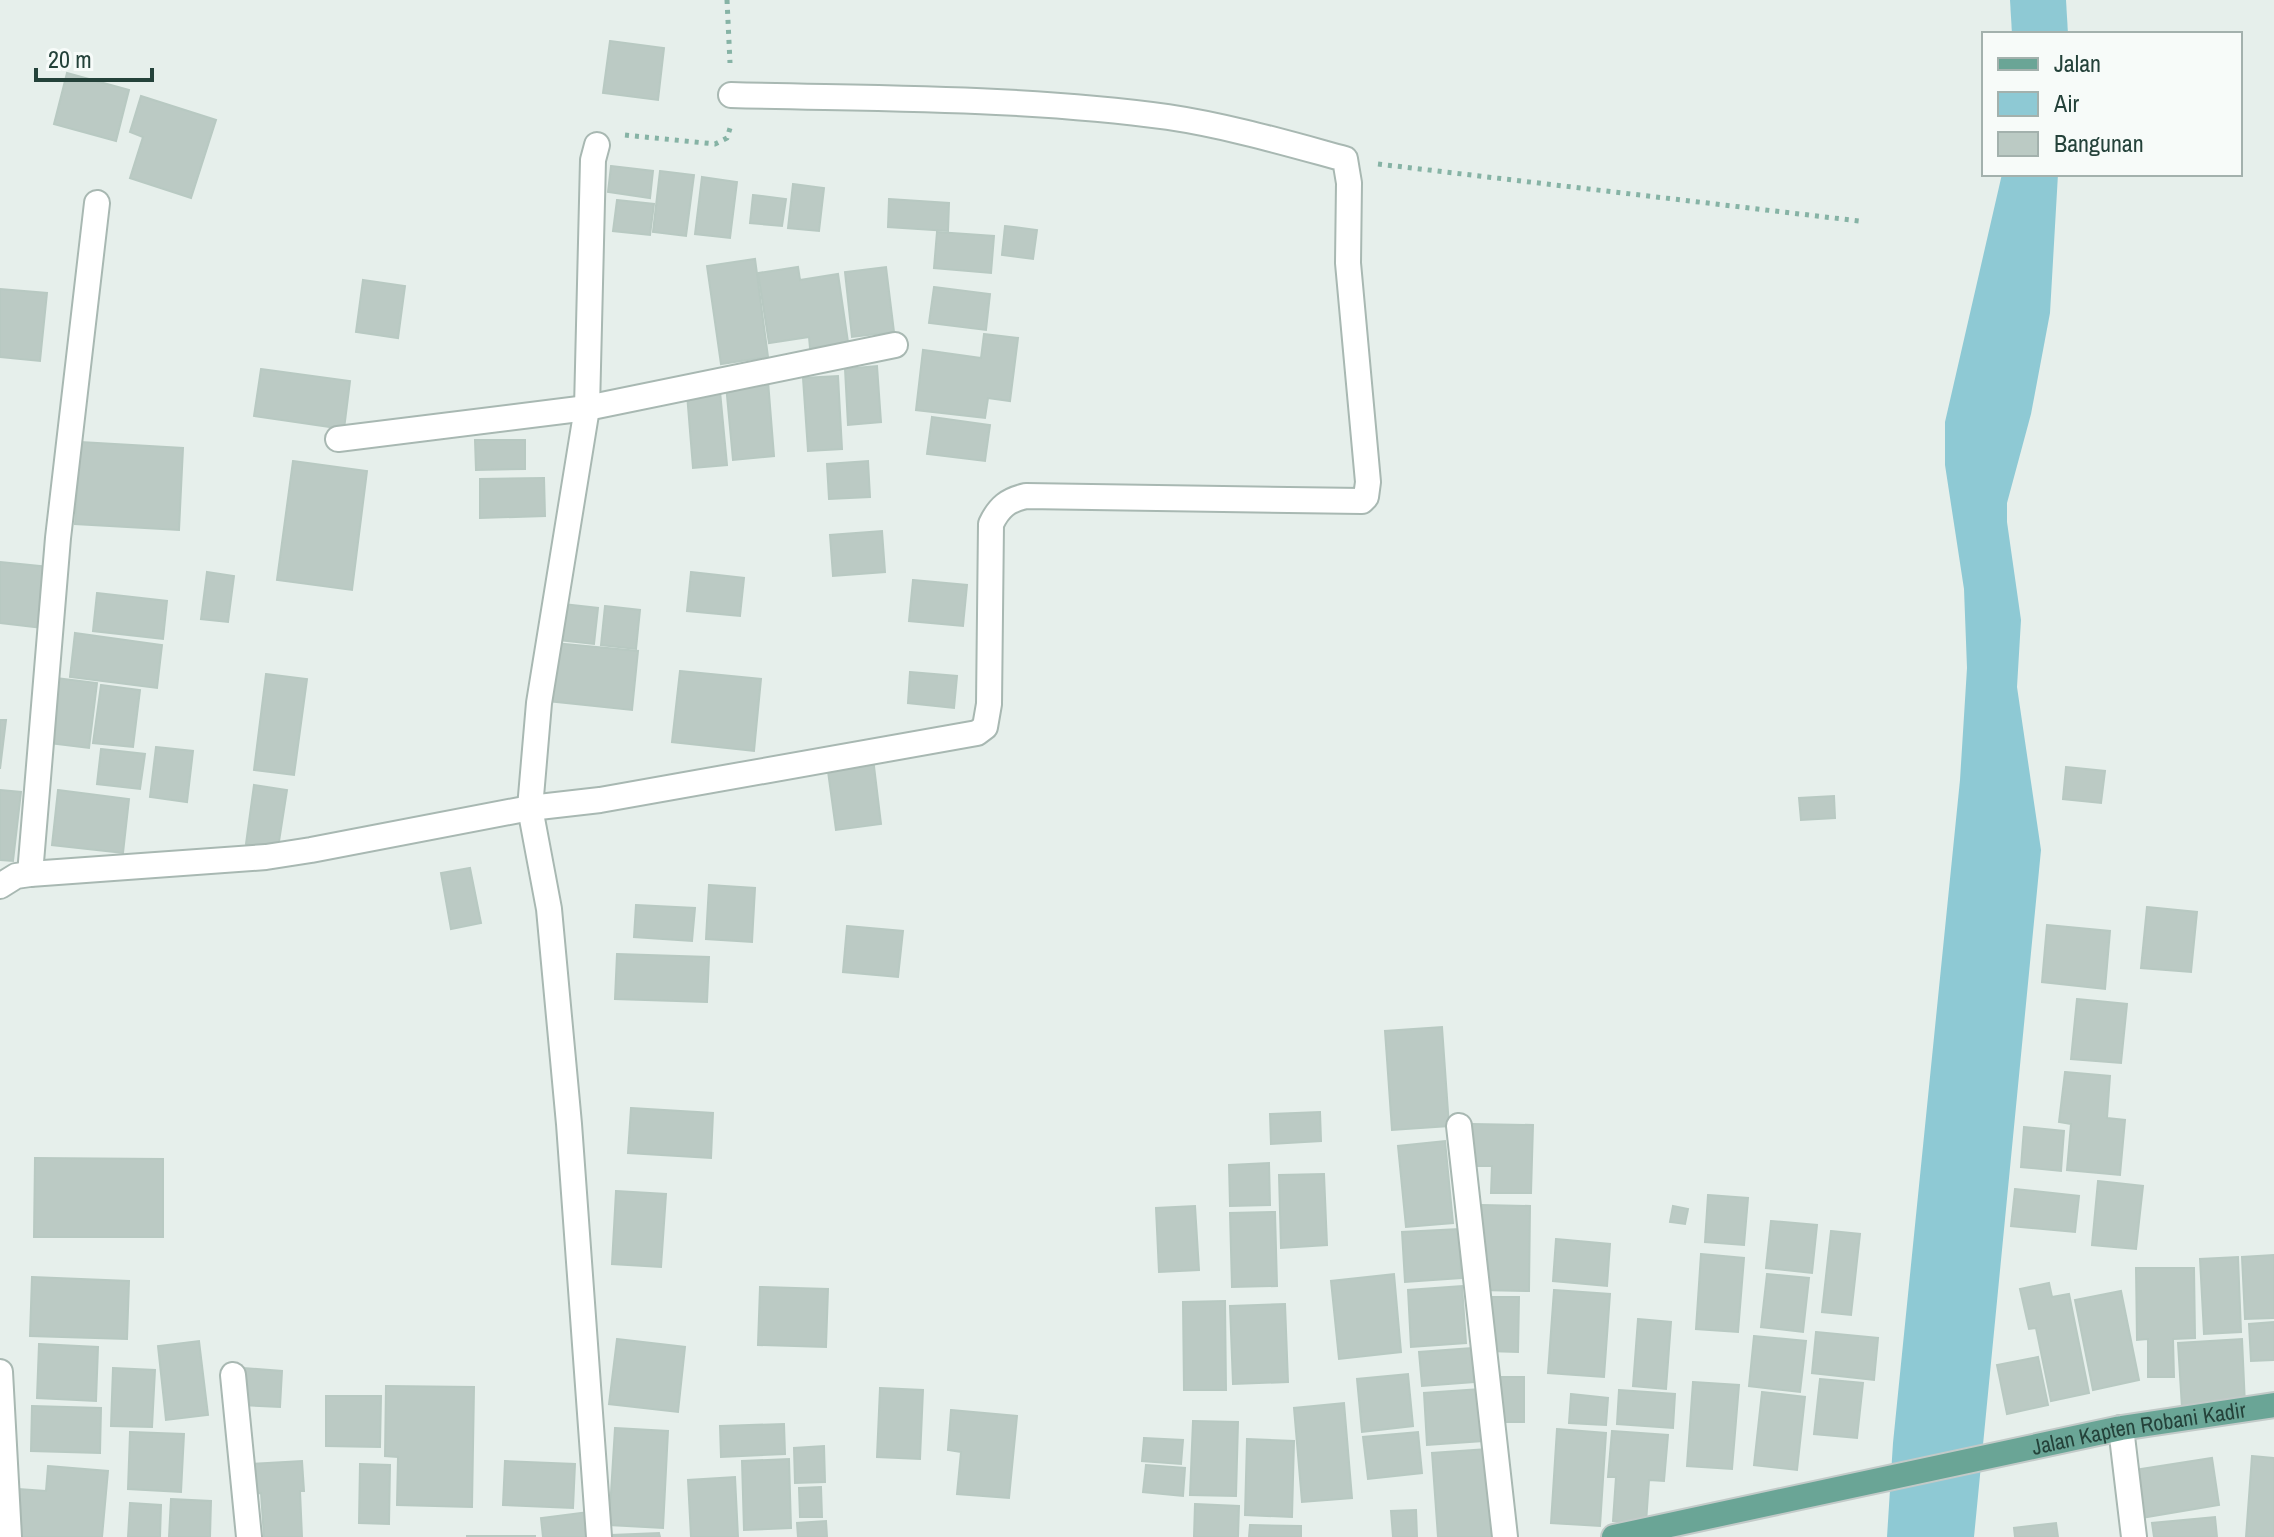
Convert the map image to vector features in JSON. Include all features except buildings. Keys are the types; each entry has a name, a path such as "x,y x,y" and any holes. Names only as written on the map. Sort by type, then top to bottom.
{"main road":[{"name":"Jalan Kapten Robani Kadir","path":"1614,1537 2121,1428 2274,1405"}],"street":[{"path":"0,886 16,876 30,874 266,857 530,808 600,800 977,733 985,727 989,704 991,524 998,510 1010,500 1026,496 1058,496 1362,501 1366,497 1368,482 1348,263 1349,183 1345,159 1220,126 1168,117 1037,103 731,95"},
{"path":"597,145 593,160 587,408 539,703 530,808 549,909 569,1124 599,1537"},
{"path":"30,874 58,538 97,203"},
{"path":"338,439 587,408 895,345"},
{"path":"1459,1126 1505,1537"},
{"path":"0,1372 9,1537"},
{"path":"233,1375 249,1537"},
{"path":"2121,1428 2134,1537"}],"path":[{"path":"597,145 605,136 616,134 715,144 727,138 731,128 731,95 727,0"},
{"path":"1345,159 1859,221"}],"water":[{"path":"2010,0 2066,0 2068,32 2012,32"},
{"path":"2002,176 2058,176 2050,313 2031,414 2007,503 2021,620 2017,687 2041,850 1974,1537 1887,1537 1893,1443 1960,780 1967,668 1964,589 1945,465 1945,422"}]}
